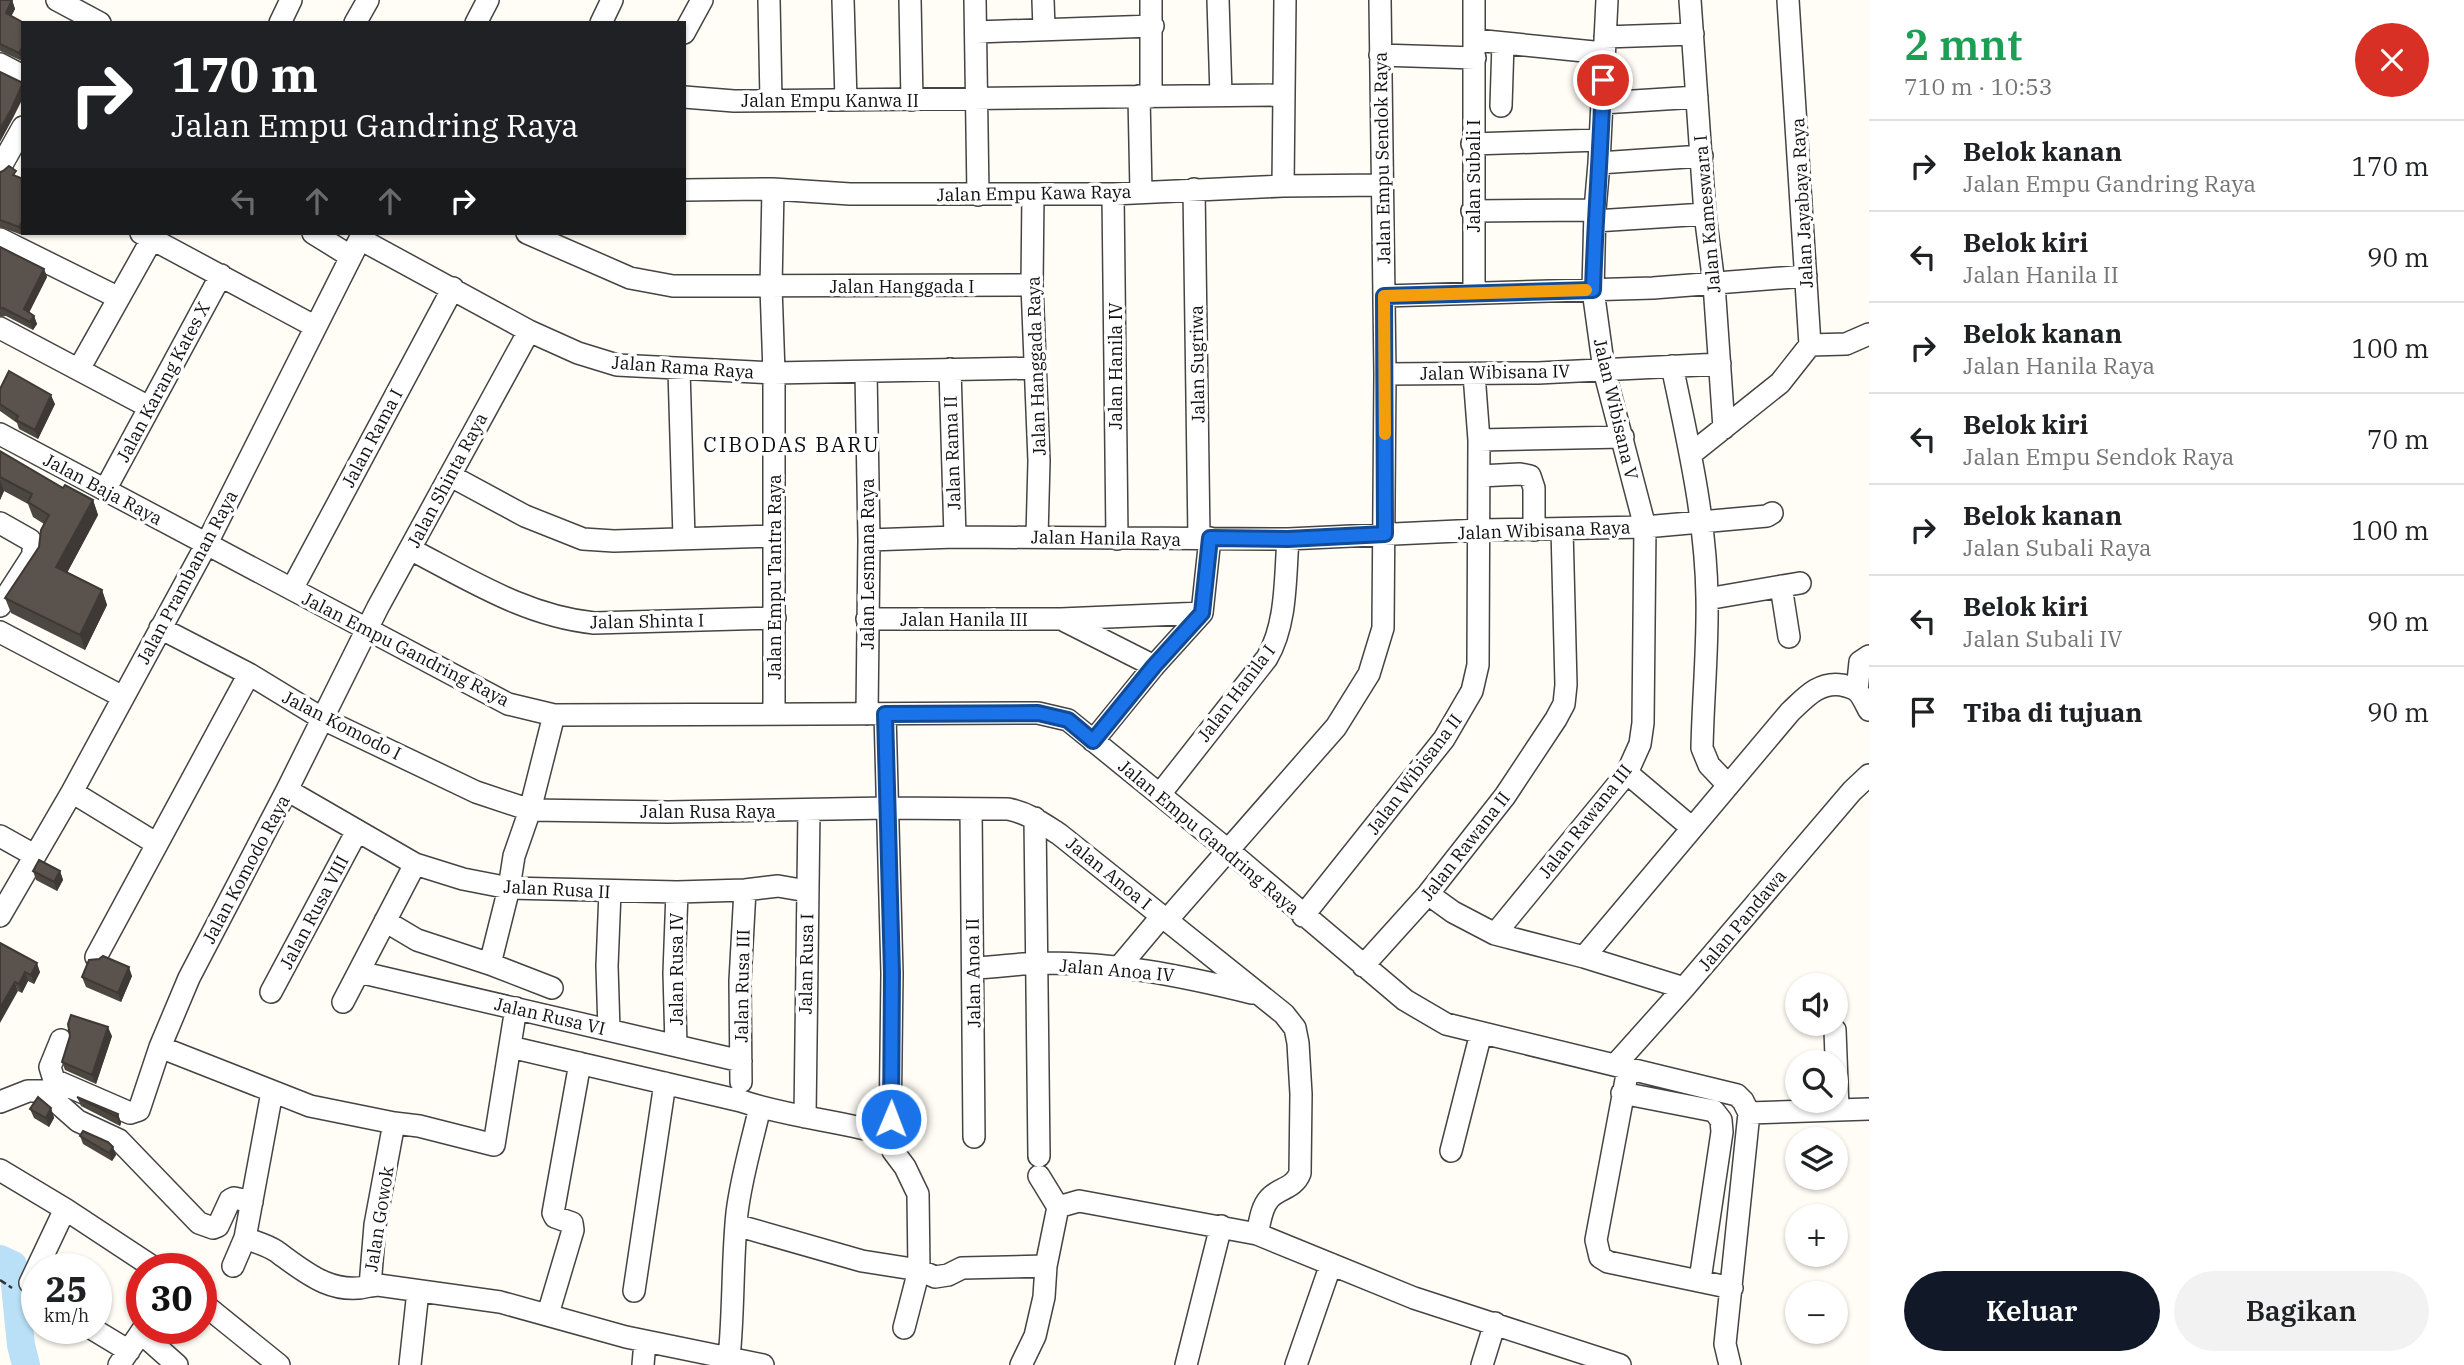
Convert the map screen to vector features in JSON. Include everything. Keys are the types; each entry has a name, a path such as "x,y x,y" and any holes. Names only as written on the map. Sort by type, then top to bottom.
{"street":[{"path":"57,0 96,21"},
{"path":"281,21 291,0"},
{"path":"356,21 368,0"},
{"path":"477,21 488,0"},
{"path":"602,21 612,0"},
{"path":"686,29 702,0"},
{"path":"769,0 771,100"},
{"path":"843,0 846,100"},
{"path":"910,0 912,100"},
{"path":"975,0 978,195"},
{"path":"1043,0 1044,29"},
{"path":"1141,192 1145,96 1153,26 1152,0"},
{"path":"1218,0 1221,95"},
{"path":"1283,186 1285,0"},
{"name":"Jalan Empu Sendok Raya","path":"1120,966 1229,851 1336,727 1369,674 1383,628 1385,374 1380,0"},
{"name":"Jalan Subali I","path":"1474,0 1474,293"},
{"name":"Jalan Wibisana V","path":"1607,0 1593,290 1604,370 1646,527"},
{"name":"Jalan Kameswara I","path":"1690,0 1724,428"},
{"name":"Jalan Jayabaya Raya","path":"1788,0 1811,345"},
{"path":"975,32 1153,26"},
{"path":"1380,55 1475,49 1503,43 1605,45 1693,34"},
{"path":"1501,106 1503,43"},
{"path":"0,64 21,75"},
{"name":"Jalan Empu Kanwa II","path":"686,97 710,101 1283,95"},
{"path":"1602,103 1697,97"},
{"path":"9,167 21,133"},
{"path":"1472,144 1600,140"},
{"path":"1599,163 1702,156"},
{"name":"Jalan Empu Kawa Raya","path":"686,190 773,189 850,194 978,195 1113,194 1283,186 1383,185"},
{"name":"Jalan Empu Tantra Raya","path":"773,189 771,287 774,373 774,714"},
{"name":"Jalan Sugriwa","path":"1194,189 1205,538 1202,613"},
{"name":"Jalan Hanggada Raya","path":"1033,194 1032,285 1039,461 1037,537"},
{"name":"Jalan Hanila IV","path":"1113,194 1116,539"},
{"path":"1472,211 1595,216 1705,214"},
{"name":"Jalan Rama Raya","path":"323,235 358,242 453,288 529,331 578,353 617,365 774,373 1035,368"},
{"name":"Jalan Hanggada I","path":"532,235 630,278 673,286 1032,285"},
{"path":"79,369 119,298 146,236 314,326"},
{"path":"0,239 119,298"},
{"name":"Jalan Prambanan Raya","path":"0,916 72,792 206,545 358,242"},
{"name":"Jalan Karang Kates X","path":"105,490 221,275"},
{"path":"1384,296 1593,290 1806,276"},
{"name":"Jalan Rama I","path":"292,589 453,288"},
{"path":"0,328 149,407"},
{"name":"Jalan Shinta Raya","path":"366,630 529,331"},
{"path":"1690,454 1780,383 1811,345 1846,344 1869,334"},
{"name":"Jalan Wibisana IV","path":"1385,374 1474,374 1720,365"},
{"path":"1672,366 1702,522 1707,599 1702,748 1709,765 1728,785"},
{"name":"Jalan Rama II","path":"950,369 955,537"},
{"path":"679,370 684,538"},
{"name":"Jalan Lesmana Raya","path":"866,372 869,540 867,619 887,808 892,973 890,1135"},
{"name":"Jalan Wibisana II","path":"1303,916 1444,739 1472,691 1478,665 1479,530 1479,440 1474,374"},
{"name":"Jalan Baja Raya","path":"0,434 206,545"},
{"path":"1479,440 1623,437"},
{"path":"451,476 525,516 583,539 614,541 774,536"},
{"path":"1479,476 1530,476 1534,488 1534,530"},
{"name":"Jalan Wibisana Raya","path":"1385,534 1646,527 1767,516 1772,513"},
{"path":"0,523 30,540 33,555 0,606"},
{"name":"Jalan Rawana III","path":"1495,934 1627,773 1640,744 1643,723 1646,527"},
{"name":"Jalan Rawana II","path":"1363,966 1428,894 1505,796 1564,704 1566,685 1562,529"},
{"name":"Jalan Hanila Raya","path":"869,540 955,537 1288,539 1385,534"},
{"name":"Jalan Hanila I","path":"1160,794 1275,645 1283,603 1288,539"},
{"name":"Jalan Empu Gandring Raya","path":"206,545 508,704 554,715 1038,713 1068,720 1229,851 1363,966 1424,1012 1446,1024 1737,1095 1749,1113"},
{"name":"Jalan Shinta I","path":"410,549 506,599 548,616 573,621 594,623 775,618"},
{"path":"1707,599 1790,584 1789,637"},
{"path":"1093,741 1154,666 1202,613"},
{"name":"Jalan Hanila III","path":"867,619 1061,619 1202,613"},
{"name":"Jalan Hanila III","path":"1061,619 1154,666"},
{"name":"Jalan Komodo I","path":"160,628 249,674 323,719 475,792 530,810"},
{"name":"Jalan Komodo Raya","path":"61,1040 50,1067 54,1080 125,1112 136,1113 142,1107 160,1047 189,978 287,790 366,630"},
{"path":"0,632 123,697"},
{"path":"1869,656 1860,662 1857,691 1869,710"},
{"path":"96,957 249,674"},
{"path":"1584,957 1790,712 1810,693 1822,686 1837,685 1857,691"},
{"path":"490,964 514,856 530,810 554,715"},
{"path":"1627,773 1692,828"},
{"name":"Jalan Pandawa","path":"1621,1067 1684,988 1852,790 1869,775"},
{"name":"Jalan Rusa II","path":"287,790 415,864 463,879 509,888 677,892 778,886 807,891"},
{"path":"72,792 157,844"},
{"name":"Jalan Anoa I","path":"887,808 1021,811 1059,834 1284,1014 1295,1028 1301,1094 1300,1173 1295,1184 1270,1197 1264,1207 1257,1234"},
{"name":"Jalan Rusa Raya","path":"530,810 887,808"},
{"name":"Jalan Anoa II","path":"971,809 974,1137"},
{"name":"Jalan Rusa I","path":"805,1117 809,810"},
{"path":"1021,1365 1035,1336 1058,1207 1039,1166 1034,818"},
{"name":"Jalan Rusa VIII","path":"271,992 357,831"},
{"path":"0,836 34,855"},
{"path":"343,1002 415,864"},
{"name":"Jalan Rusa III","path":"741,1071 740,981 745,890"},
{"path":"609,1030 607,966 610,892"},
{"name":"Jalan Rusa IV","path":"676,1045 674,973 677,892"},
{"path":"1428,894 1452,912 1495,934 1584,957 1684,988"},
{"path":"385,921 417,940 552,988"},
{"name":"Jalan Anoa IV","path":"973,968 1036,963 1120,966 1181,975 1259,995"},
{"name":"Jalan Rusa VI","path":"359,972 676,1045 741,1071"},
{"path":"160,1047 310,1106 419,1126 494,1145 516,1008"},
{"path":"1451,1151 1482,1033"},
{"path":"510,1047 890,1135 893,1151 899,1156 917,1190 919,1270 904,1328"},
{"path":"548,1314 573,1230 572,1223 555,1217 554,1213 580,1063"},
{"path":"1621,1067 1622,1093 1596,1240 1600,1257 1608,1262 1731,1288"},
{"path":"634,1291 665,1083"},
{"path":"0,1102 27,1091 44,1091 78,1121 119,1140 199,1223 213,1228 218,1226 230,1200 234,1198 252,1202"},
{"path":"233,1266 245,1238 272,1092"},
{"path":"1622,1093 1714,1111 1721,1120 1723,1132 1700,1280"},
{"path":"729,1358 733,1315 731,1274 737,1208 760,1107"},
{"path":"1848,1109 1869,1109"},
{"path":"1730,1365 1725,1344 1749,1113 1785,1111"},
{"name":"Jalan Gowok","path":"394,1123 375,1225 370,1286 472,1297 548,1314 645,1341 763,1365"},
{"path":"0,1170 132,1253"},
{"path":"1058,1207 1079,1201 1257,1234 1414,1298 1620,1365"},
{"path":"44,1253 65,1209"},
{"path":"736,1225 862,1261 919,1270 930,1276 943,1277 962,1268 1046,1266"},
{"path":"1186,1365 1221,1226"},
{"path":"245,1238 272,1249 296,1268 338,1288 351,1290 370,1286"},
{"path":"1296,1365 1331,1264"},
{"path":"410,1365 418,1292"},
{"path":"217,1315 279,1365"},
{"path":"1482,1365 1495,1323"},
{"path":"643,1365 645,1341"},
{"path":"109,1344 124,1358"},
{"path":"156,1344 177,1365"}],"building":[{"path":"0,0 12,0 6,13 21,21 21,50 19,53 0,44"},
{"path":"0,72 21,82 21,88 0,129"},
{"path":"9,166 16,171 13,175 21,178 19,227 0,220 0,172"},
{"path":"0,247 44,269 24,309 34,316 30,322 0,308"},
{"path":"9,371 51,395 35,430 16,420 18,416 0,404 0,389"},
{"path":"0,451 63,488 65,485 93,500 56,567 102,590 80,635 5,598 39,547 41,530 49,515 28,502 32,494 0,477"},
{"path":"39,860 60,871 54,882 33,871"},
{"path":"0,943 37,963 31,975 25,972 19,984 15,982 0,1008"},
{"path":"103,956 129,967 118,993 82,977 89,960"},
{"path":"71,1015 108,1027 92,1075 62,1062 70,1036 68,1024"},
{"path":"38,1097 51,1108 46,1118 30,1109"},
{"path":"77,1097 118,1114 117,1117"},
{"path":"83,1131 108,1142 113,1147 109,1153 80,1136"}],"waterway":[{"path":"0,1259 13,1265 21,1345 26,1365"}],"slow traffic":[{"path":"1385,434 1384,296 1586,290"}],"district":[{"name":"CIBODAS BARU","path":"792,444"}],"route":[{"path":"891,1119 892,973 885,714 1038,713 1068,720 1093,741 1154,666 1202,613 1210,538 1288,539 1385,534 1384,296 1593,290 1603,80"}]}
